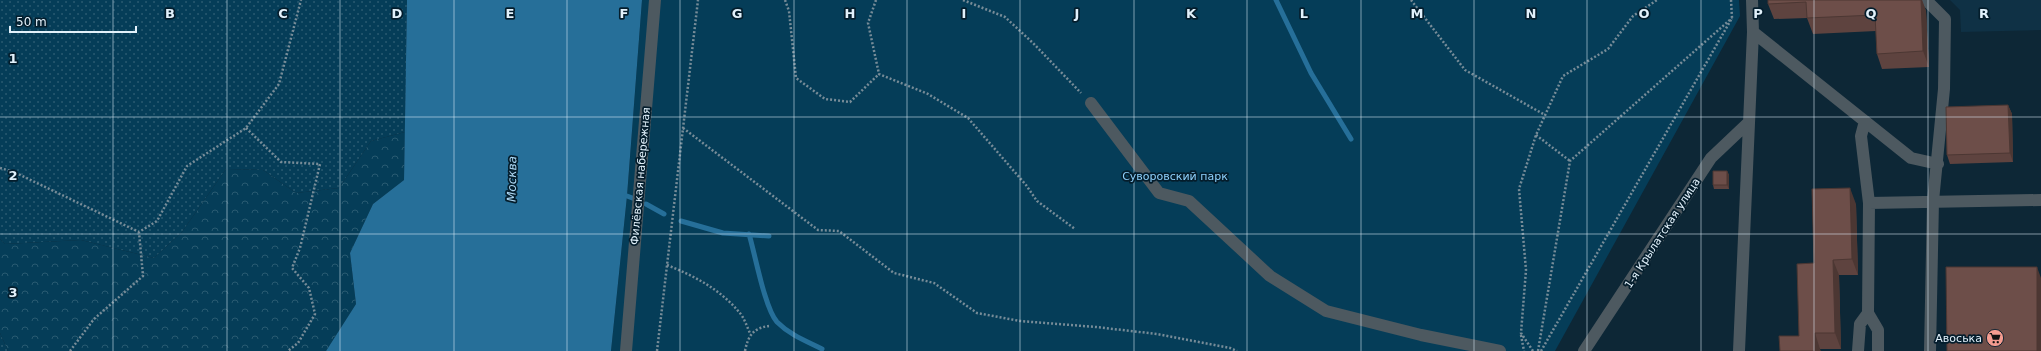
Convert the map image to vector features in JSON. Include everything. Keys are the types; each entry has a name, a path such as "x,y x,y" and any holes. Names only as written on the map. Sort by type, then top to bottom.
{"street":[{"name":"Филёвская набережная","path":"626,351 655,0"},
{"path":"1739,351 1753,32 1752,0"},
{"path":"1926,0 1945,19 1944,89 1938,164 1933,201 1930,351"},
{"path":"1753,32 1911,158 1938,164"},
{"path":"1091,103 1159,193 1189,201 1270,276 1326,311 1421,335 1500,351"},
{"path":"1865,121 1861,136 1869,203 1868,313 1878,330 1878,351"},
{"name":"1-я Крылатская улица","path":"1584,351 1711,158 1749,122"},
{"path":"1869,203 2041,200"},
{"path":"1858,351 1860,324 1868,313"}],"path":[{"path":"139,232 157,221 187,166 246,128 279,84 301,0"},
{"path":"656,351 698,0"},
{"path":"785,0 789,11 796,78 825,99 850,102 879,74"},
{"path":"876,0 868,23 879,74"},
{"path":"964,0 1005,17 1034,44 1091,103"},
{"path":"1411,0 1465,70 1545,115"},
{"path":"1524,351 1521,333 1526,270 1519,189 1536,134 1563,76 1608,49 1633,16 1657,0"},
{"path":"1539,351 1732,18 1731,0"},
{"path":"1539,351 1570,161 1732,18"},
{"path":"879,74 928,94 968,118 1026,185 1037,201 1075,229"},
{"path":"246,128 281,162 320,164 300,248 292,268 309,288 315,314 298,343 288,351"},
{"path":"683,128 818,230 839,231 894,273 934,283 977,313 1020,321 1096,327 1157,334 1230,348 1237,351"},
{"path":"1536,134 1570,161"},
{"path":"0,168 14,172 139,232"},
{"path":"70,351 94,319 143,276 139,232"},
{"path":"667,264 691,275 719,293 740,312 750,334"},
{"path":"744,351 750,334 760,327 769,326"},
{"path":"1521,333 1533,351"}],"shaded area":[{"path":"1950,0 2041,0 2041,30 1961,32 1960,10"}],"green space":[{"path":"0,0 407,0 405,132 371,141 339,188 296,193 263,170 226,169 182,232 154,258 81,240 5,244 0,239"},
{"name":"Суворовский парк","path":"642,0 1739,0 1740,16 1555,351 611,351 627,196"},
{"path":"405,132 404,180 373,204 350,253 356,304 326,351 8,351 0,333 0,239 5,244 81,240 154,258 182,232 226,169 263,170 296,193 339,188 371,141"},
{"path":"0,333 8,351 0,351"}],"water":[{"name":"Москва","path":"407,0 642,0 627,196 611,351 326,351 356,304 350,253 373,204 404,180"}],"building":[{"path":"1768,0 1921,0 1923,51 1877,54 1875,15 1807,18 1806,2 1768,4"},
{"path":"2008,105 2010,153 1947,155 1946,107"},
{"path":"1713,171 1727,171 1727,185 1713,185"},
{"path":"1850,188 1852,259 1833,260 1835,333 1815,333 1815,351 1780,351 1779,336 1799,336 1797,264 1814,263 1812,189"},
{"path":"1946,267 2037,267 2037,351 1947,351"}],"waterway":[{"path":"1276,0 1311,73 1351,139"},
{"path":"627,196 635,199"},
{"path":"646,204 664,214"},
{"path":"681,221 723,233 769,236"},
{"path":"749,234 764,294 768,306 777,322 787,331 822,349"}],"place":[{"name":"Авоська","path":"1995,338"}]}
